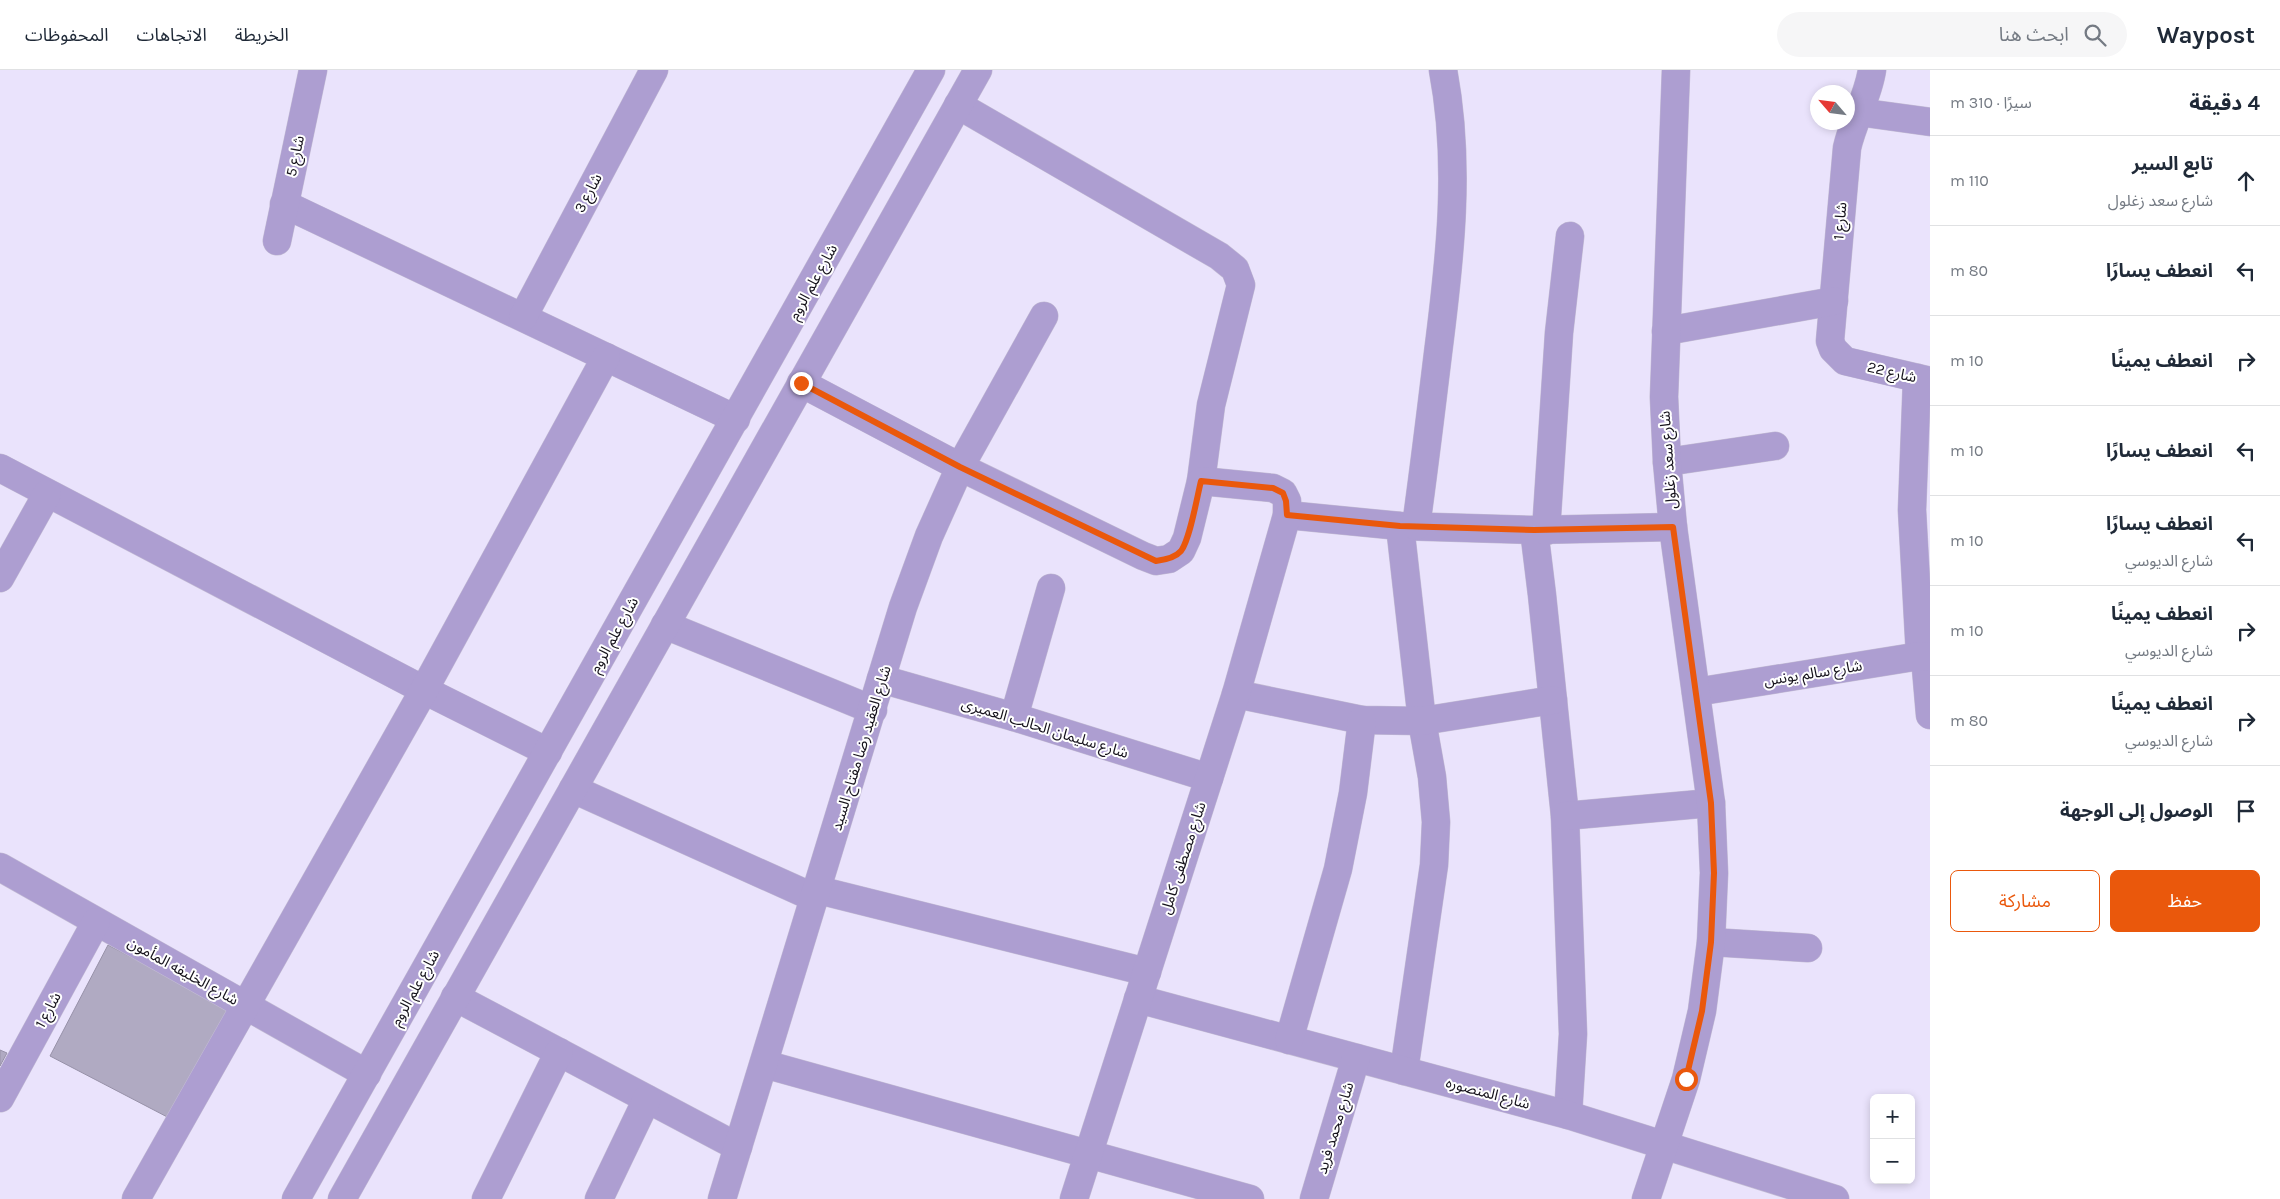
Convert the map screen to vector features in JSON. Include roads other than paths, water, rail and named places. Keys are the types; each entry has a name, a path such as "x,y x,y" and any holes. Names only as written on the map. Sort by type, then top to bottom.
{"street":[{"name":"شارع 5","path":"277,241 313,70"},
{"name":"شارع 3","path":"523,317 654,70"},
{"name":"شارع علم الروم","path":"296,1199 931,70"},
{"path":"342,1199 978,70"},
{"path":"1404,1071 1434,865 1436,822 1432,777 1422,721 1408,526 1451,233 1452,143 1449,101 1443,70"},
{"name":"شارع سعد زغلول","path":"1646,1199 1686,1079 1702,1011 1711,942 1714,873 1711,803 1673,527 1666,462 1664,397 1676,70"},
{"name":"شارع 1","path":"1854,364 1839,356 1830,341 1847,148 1872,70"},
{"path":"801,383 960,467 1156,561 1169,559 1181,551 1187,538 1201,481 1212,405 1241,285 1235,269 1218,256 958,105"},
{"path":"1858,112 1930,122"},
{"path":"284,204 736,419"},
{"path":"1568,1115 1573,1034 1565,816 1542,595 1540,530 1570,236"},
{"path":"1666,331 1834,301"},
{"name":"شارع العقيد رضا مفتاح السيد","path":"722,1199 906,598 960,467 1044,316"},
{"path":"136,1199 424,690 606,357"},
{"name":"شارع 22","path":"1854,364 1923,380"},
{"path":"1923,380 1912,510 1930,715"},
{"path":"1666,462 1775,446"},
{"path":"0,468 424,690 548,752"},
{"path":"1201,481 1273,488 1283,493 1286,501 1287,515 1408,526 1540,530 1673,527"},
{"path":"0,578 47,494"},
{"name":"شارع مصطفى كامل","path":"1074,1199 1236,694 1287,515"},
{"path":"658,557 690,579"},
{"path":"1014,717 1051,588"},
{"path":"665,625 873,710"},
{"name":"شارع سالم يونس","path":"1696,692 1925,657"},
{"name":"شارع سليمان الحالب العميرى","path":"881,680 1014,717 1209,778"},
{"path":"1236,694 1362,720 1422,721 1552,700"},
{"path":"1289,1040 1338,869 1353,793 1362,720"},
{"path":"573,789 816,894 1147,972"},
{"path":"1565,816 1711,803"},
{"name":"شارع الخليفه المأمون","path":"0,868 367,1074"},
{"name":"شارع 1","path":"0,1098 96,922"},
{"path":"1711,942 1808,948"},
{"path":"456,997 738,1147"},
{"name":"شارع المنصوره","path":"1138,999 1568,1115 1835,1199"},
{"path":"486,1199 559,1052"},
{"name":"شارع محمد فريد","path":"1314,1199 1356,1058"},
{"path":"764,1064 1250,1199"},
{"path":"599,1199 647,1099"}]}
